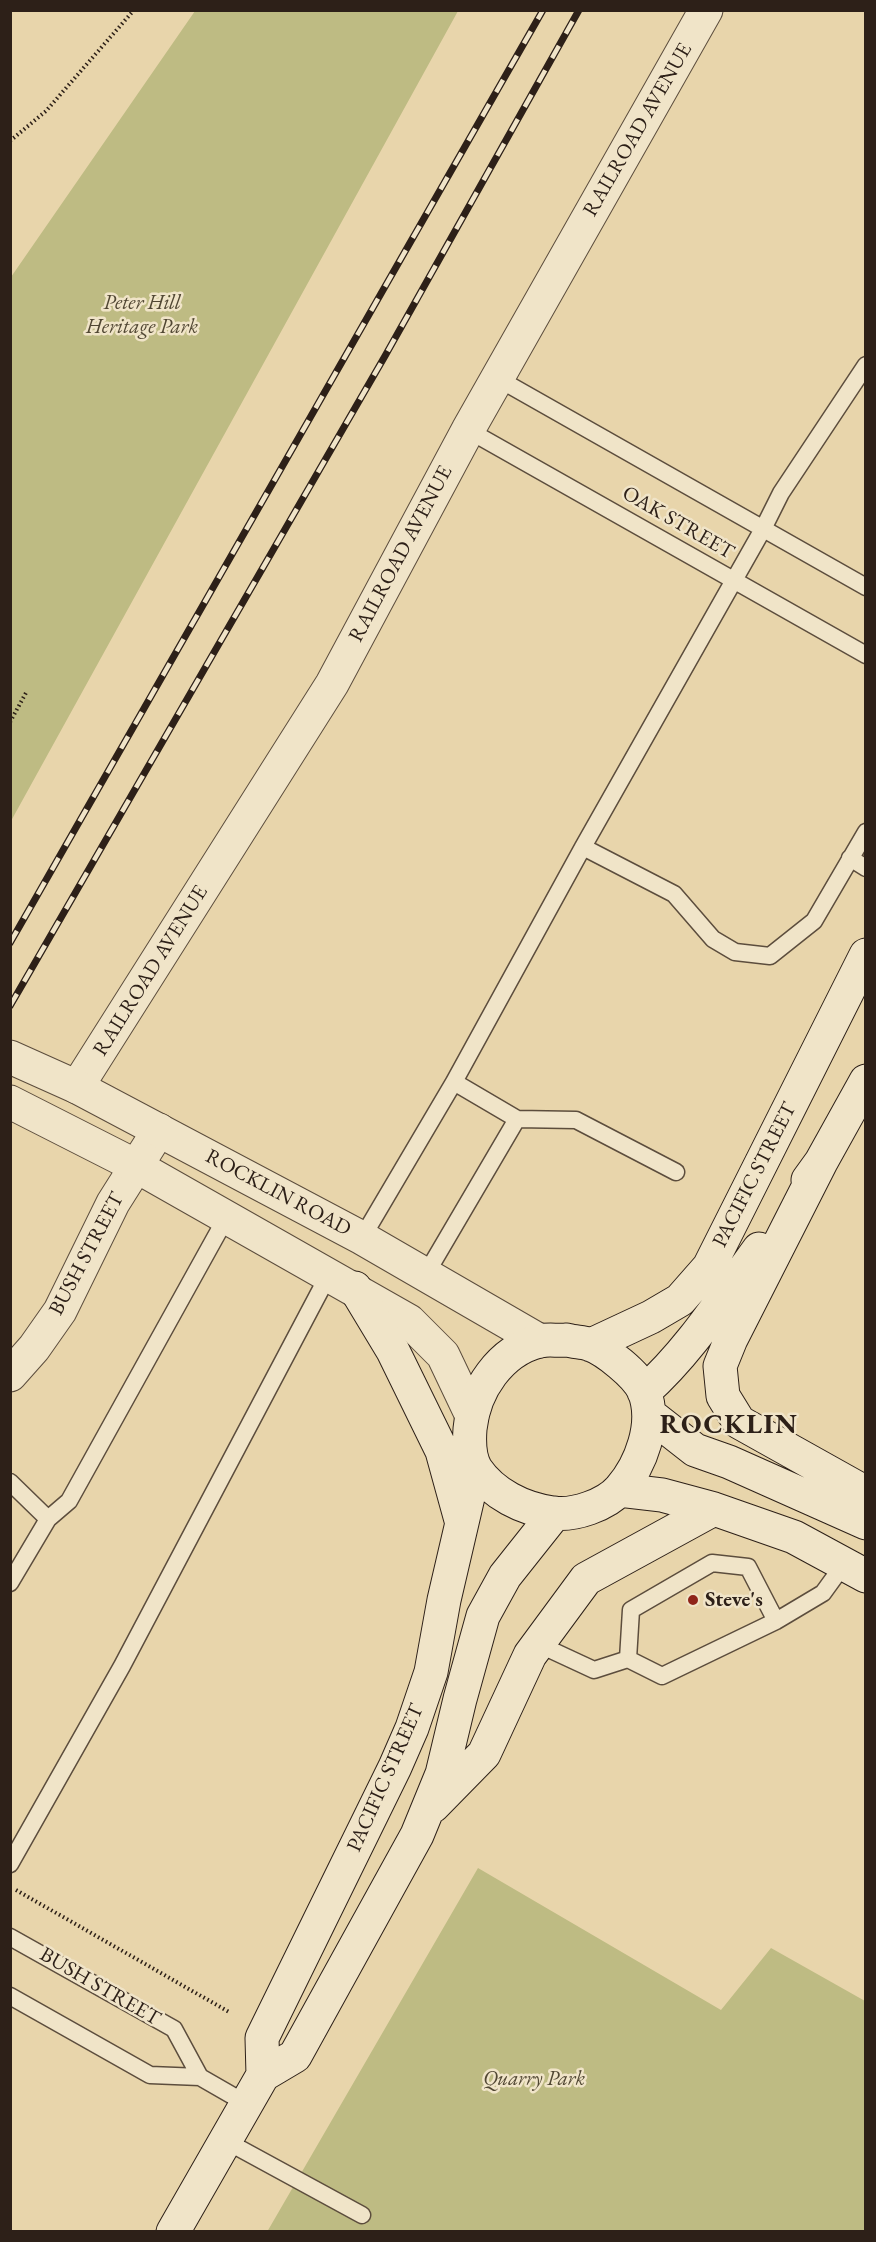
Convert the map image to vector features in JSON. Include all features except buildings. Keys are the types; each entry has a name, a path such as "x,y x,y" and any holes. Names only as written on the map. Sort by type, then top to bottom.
{"main road":[{"name":"RAILROAD AVENUE","path":"77,1087 332,684 468,430 706,10"},
{"name":"PACIFIC STREET","path":"591,1345 681,1300 709,1267 866,956"},
{"name":"ROCKLIN ROAD","path":"10,1057 77,1087 362,1238 540,1341"},
{"name":"PACIFIC STREET","path":"646,1403 666,1372 689,1346 821,1162 866,1081"},
{"path":"10,1102 136,1166 409,1320 443,1355 471,1416"},
{"name":"BUSH STREET","path":"10,1375 34,1348 60,1311 82,1269 95,1236 159,1130"},
{"path":"821,1162 731,1339 720,1366 723,1396 739,1422 866,1493"},
{"path":"342,1281 393,1351 442,1451 462,1524"},
{"path":"646,1403 646,1442 636,1466 619,1490 582,1510 555,1513 525,1506 493,1489 475,1467 469,1443 471,1416 481,1390 494,1370 514,1352 540,1341 567,1340 591,1345 634,1376 646,1403 694,1450 729,1462 866,1523"},
{"name":"PACIFIC STREET","path":"475,1467 444,1600 431,1671 412,1728 262,2038 263,2075 295,2056 417,1835 442,1774 483,1616 505,1576 555,1513"},
{"path":"619,1490 662,1495 714,1509 794,1537 855,1570"},
{"path":"424,1815 484,1754 530,1655 586,1579 714,1509"},
{"path":"173,2232 263,2075"}],"lane":[{"path":"362,1238 454,1082 781,493 866,365"},
{"name":"OAK STREET","path":"497,378 866,587"},
{"name":"OAK STREET","path":"468,430 866,655"},
{"path":"583,847 674,894 713,939 735,952 770,956 814,921 866,832"},
{"path":"850,858 866,868"},
{"path":"454,1082 517,1119 576,1119 676,1172"},
{"path":"426,1274 517,1119"},
{"path":"10,1583 48,1519 69,1501 226,1218"},
{"path":"10,1864 342,1281"},
{"path":"10,1482 48,1519"},
{"path":"628,1659 631,1610 712,1563 748,1567 776,1621"},
{"path":"538,1644 594,1670 628,1659 662,1676 776,1621 823,1593 855,1570"},
{"name":"BUSH STREET","path":"10,1936 174,2030 200,2077"},
{"path":"10,1996 150,2075 200,2077 247,2104"},
{"path":"226,2141 362,2215"}],"path":[{"path":"10,141 46,111 134,10"},
{"path":"10,722 27,692"},
{"path":"10,1887 229,2012"}],"green space":[{"name":"Peter Hill Heritage Park","path":"195,11 458,11 11,821 11,277"},
{"name":"Quarry Park","path":"478,1868 721,2010 771,1948 865,2001 865,2231 267,2232"}],"railway":[{"path":"10,943 543,10"},
{"path":"10,1006 385,356 579,10"}],"place":[{"name":"Steve's","path":"693,1600"}],"district":[{"name":"ROCKLIN","path":"729,1426"}]}
